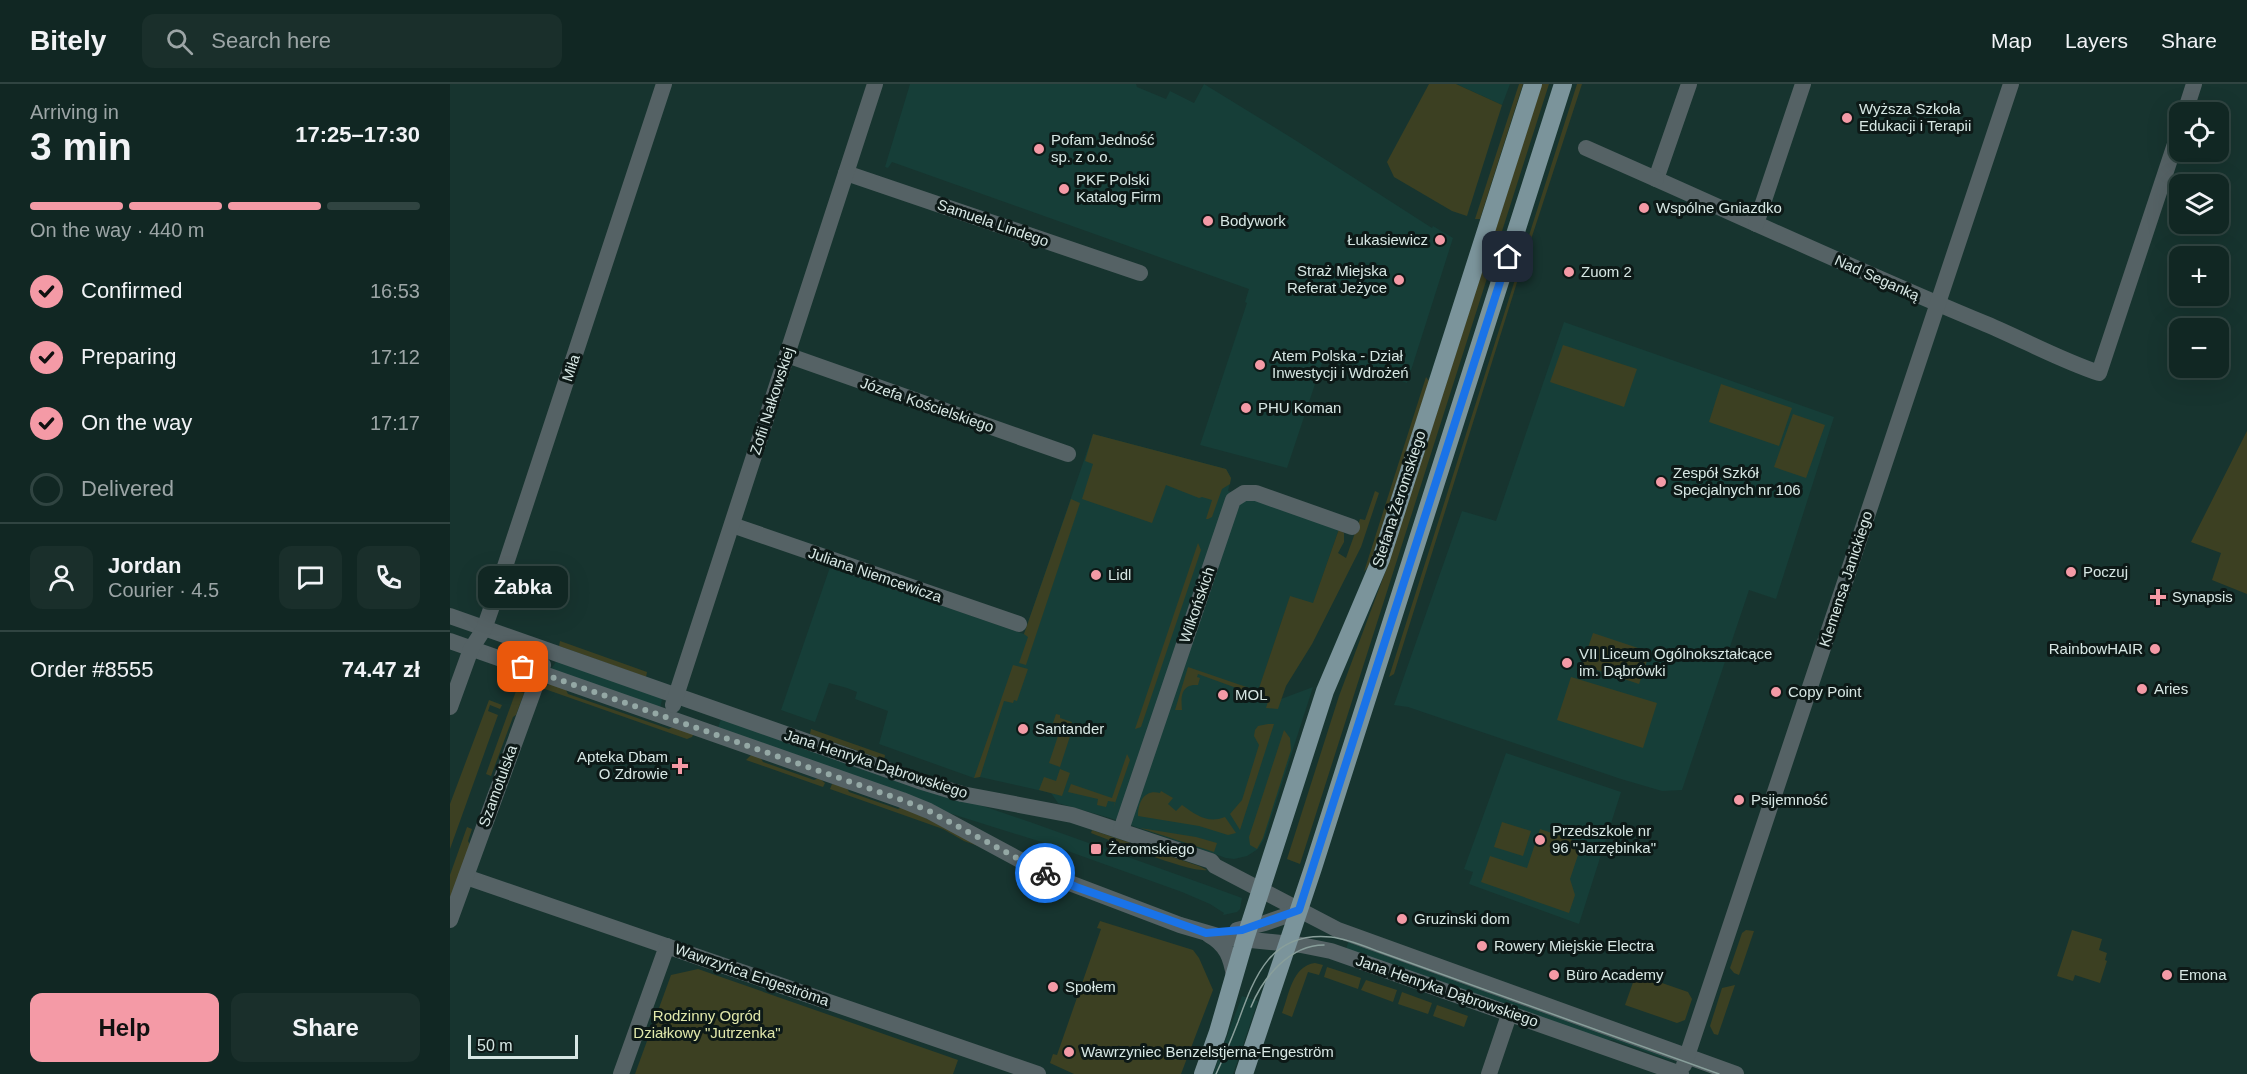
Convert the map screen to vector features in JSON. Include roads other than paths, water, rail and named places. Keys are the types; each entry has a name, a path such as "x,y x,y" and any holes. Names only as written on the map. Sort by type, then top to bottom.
{"main road":[{"name":"Stefana Żeromskiego","path":"1203,1074 1325,691 1381,560 1533,84"},
{"name":"Stefana Żeromskiego","path":"1244,1074 1563,84"}],"street":[{"name":"Miła","path":"450,707 471,649 483,628 664,84"},
{"name":"Zofii Nałkowskiej","path":"668,719 875,84"},
{"path":"1656,180 1689,84"},
{"path":"1756,224 1803,84"},
{"name":"Klemensa Janickiego","path":"1681,1074 2011,84"},
{"path":"2188,102 2194,84"},
{"name":"Nad Seganką","path":"1586,148 2057,357 2099,372 2106,357 2169,162"},
{"name":"Samuela Lindego","path":"846,173 1140,273"},
{"name":"Józefa Kościelskiego","path":"787,355 1068,454"},
{"name":"Wilkońskich","path":"1121,830 1233,500 1244,493 1256,493 1352,527"},
{"name":"Juliana Niemcewicza","path":"732,525 1019,624"},
{"name":"Jana Henryka Dąbrowskiego","path":"450,616 547,652 944,789 1046,809 1121,830 1211,861 1215,866 1261,891 1296,918 1338,930 1736,1074"},
{"name":"Jana Henryka Dąbrowskiego","path":"450,641 915,805 1046,874 1086,891 1206,933 1296,918"},
{"name":"Szamotulska","path":"450,920 547,652"},
{"name":"Wawrzyńca Engeströma","path":"466,877 1035,1074"},
{"name":"Jana Henryka Dąbrowskiego","path":"1250,926 1288,943 1331,951 1681,1074"},
{"path":"1206,933 1223,945 1231,959 1234,976"},
{"path":"621,1074 667,946"},
{"path":"1489,1074 1510,1012"}],"tram line":[{"path":"1216,1074 1259,973 1280,949 1294,941 1310,937 1331,937 1356,943 1719,1074"},
{"path":"1251,1007 1270,974 1279,965 1300,950 1324,945"}],"place":[{"name":"Wyższa Szkoła Edukacji i Terapii","path":"1847,118"},
{"name":"Pofam Jedność sp. z o.o.","path":"1039,149"},
{"name":"PKF Polski Katalog Firm","path":"1064,189"},
{"name":"Wspólne Gniazdko","path":"1644,208"},
{"name":"Bodywork","path":"1208,221"},
{"name":"Łukasiewicz","path":"1440,240"},
{"name":"Zuom 2","path":"1569,272"},
{"name":"Straż Miejska Referat Jeżyce","path":"1399,280"},
{"name":"Atem Polska - Dział Inwestycji i Wdrożeń","path":"1260,365"},
{"name":"PHU Koman","path":"1246,408"},
{"name":"Zespół Szkół Specjalnych nr 106","path":"1661,482"},
{"name":"Poczuj","path":"2071,572"},
{"name":"Lidl","path":"1096,575"},
{"name":"Synapsis","path":"2158,597"},
{"name":"RainbowHAIR","path":"2155,649"},
{"name":"VII Liceum Ogólnokształcące im. Dąbrówki","path":"1567,663"},
{"name":"Żabka","path":"523,667"},
{"name":"Aries","path":"2142,689"},
{"name":"Copy Point","path":"1776,692"},
{"name":"MOL","path":"1223,695"},
{"name":"Santander","path":"1023,729"},
{"name":"Apteka Dbam O Zdrowie","path":"680,766"},
{"name":"Psijemność","path":"1739,800"},
{"name":"Przedszkole nr 96 \"Jarzębinka\"","path":"1540,840"},
{"name":"Żeromskiego","path":"1096,849"},
{"name":"Gruzinski dom","path":"1402,919"},
{"name":"Rowery Miejskie Electra","path":"1482,946"},
{"name":"Büro Academy","path":"1554,975"},
{"name":"Emona","path":"2167,975"},
{"name":"Społem","path":"1053,987"},
{"name":"Wawrzyniec Benzelstjerna-Engeström","path":"1069,1052"}],"park label":[{"name":"Rodzinny Ogród Działkowy \"Jutrzenka\"","path":"707,1024"}]}
